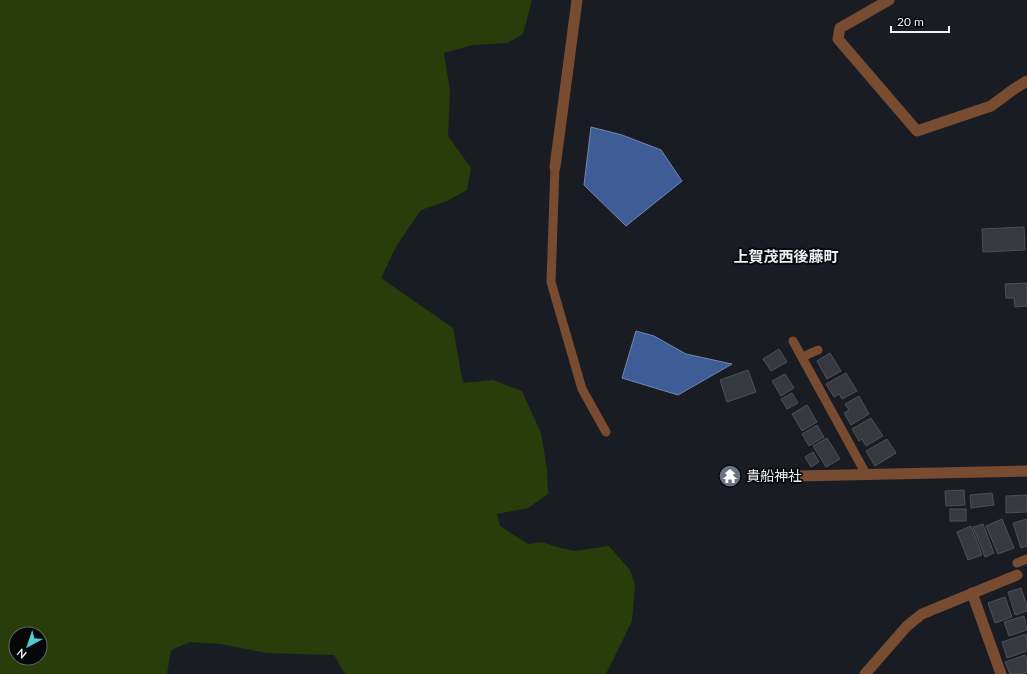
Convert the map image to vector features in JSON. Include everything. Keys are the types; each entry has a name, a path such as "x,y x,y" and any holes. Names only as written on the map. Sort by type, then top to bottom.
{"street":[{"path":"555,167 577,0"},
{"path":"889,0 840,28 838,39 917,131 991,106 1027,81"},
{"path":"798,476 1027,471"},
{"path":"865,674 907,626 922,614 1016,574"},
{"path":"972,593 1001,674"}],"lane":[{"path":"555,167 551,282 582,389 606,432"},
{"path":"793,341 866,474"},
{"path":"802,357 818,350"},
{"path":"1017,562 1027,559"}],"green space":[{"path":"0,0 532,0 523,34 507,43 473,45 444,53 450,91 448,136 471,168 467,190 447,201 421,210 397,245 381,278 453,328 463,383 493,380 522,391 541,433 547,469 548,494 528,508 497,514 500,526 528,544 542,542 575,551 609,546 630,570 635,585 632,621 606,674 345,674 334,655 267,653 220,644 190,642 171,650 167,674 0,674"}],"water":[{"path":"591,127 622,135 661,150 682,181 626,226 584,185"},
{"path":"636,331 654,336 686,354 732,364 678,395 622,378"}],"building":[{"path":"1024,227 1025,250 983,252 982,229"},
{"path":"1027,283 1027,306 1015,307 1014,298 1006,298 1005,284"},
{"path":"779,349 787,362 771,371 763,359"},
{"path":"830,353 841,371 827,379 817,361"},
{"path":"748,370 756,392 727,402 720,380"},
{"path":"846,373 857,391 842,399 839,394 834,397 826,384"},
{"path":"785,374 794,388 781,396 772,381"},
{"path":"792,393 798,403 787,409 781,399"},
{"path":"859,396 869,414 851,425 844,413 849,410 845,404"},
{"path":"807,405 817,422 802,431 792,414"},
{"path":"871,418 883,436 866,446 862,439 859,441 852,429"},
{"path":"817,425 824,437 809,446 802,434"},
{"path":"827,438 840,459 826,467 813,446"},
{"path":"887,439 896,453 875,466 866,451"},
{"path":"813,452 819,462 811,467 805,457"},
{"path":"964,490 965,505 946,506 945,491"},
{"path":"992,493 994,505 971,508 970,495"},
{"path":"1027,495 1027,512 1006,513 1006,496"},
{"path":"950,509 966,509 966,521 950,521"},
{"path":"1002,519 1014,548 998,554 986,526"},
{"path":"1027,519 1027,546 1021,548 1013,523"},
{"path":"983,524 994,553 985,557 973,527"},
{"path":"971,526 982,555 968,560 957,532"},
{"path":"1021,588 1027,606 1027,611 1015,615 1008,592"},
{"path":"1005,597 1012,617 995,623 988,603"},
{"path":"1024,616 1027,630 1009,636 1004,622"},
{"path":"1026,634 1027,651 1007,658 1002,642"},
{"path":"1025,655 1027,660 1027,672 1022,674 1010,674 1005,662"}],"place":[{"name":"貴船神社","path":"730,476"}],"district":[{"name":"上賀茂西後藤町","path":"786,257"}]}
